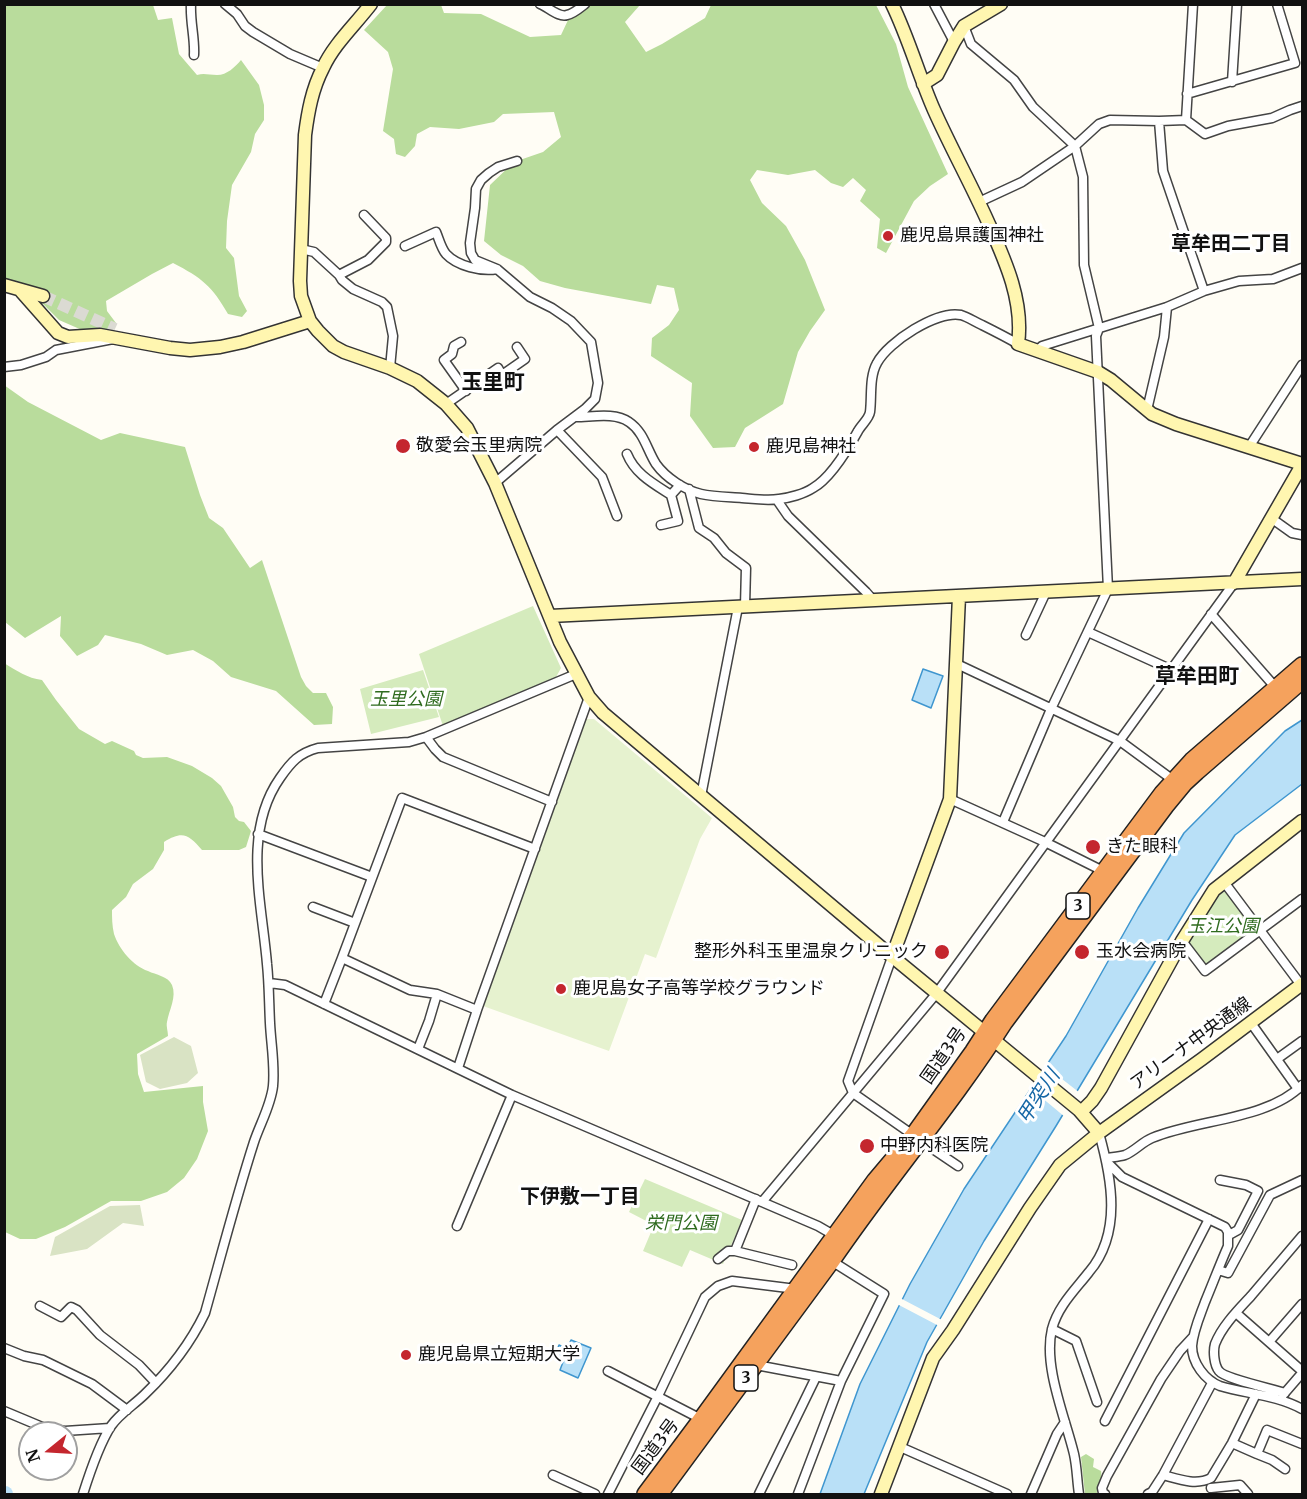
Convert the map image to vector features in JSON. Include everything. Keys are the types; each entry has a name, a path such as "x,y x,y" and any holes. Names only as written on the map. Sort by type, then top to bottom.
{"highway":[{"name":"国道3号","path":"660,1494 756,1365 840,1239 917,1138 982,1059 989,1036 1005,1023 1108,874 1144,817 1192,760 1302,665"},
{"name":"国道3号","path":"1108,874 1185,783 1302,681"},
{"name":"国道3号","path":"645,1494 796,1289 827,1258"}],"street":[{"path":"191,4 190,19 195,42 194,55"},
{"path":"225,4 253,32 290,54 322,68"},
{"path":"372,4 332,51 322,68 306,124 300,281 301,296 310,321 326,339 344,352 390,368 417,381 446,404 467,428 495,483 560,642 589,697 603,713 936,994 1080,1111 1099,1133 1107,1161 1111,1221 1105,1246 1095,1265 1065,1301 1052,1329 1050,1342 1051,1365 1076,1464 1078,1494"},
{"path":"540,4 567,16 579,6"},
{"path":"892,4 941,125 1008,265 1020,328 1018,344"},
{"path":"934,4 954,42"},
{"path":"923,84 937,75 964,26 1001,4"},
{"path":"1186,120 1193,4"},
{"path":"1232,82 1237,4"},
{"path":"1187,94 1295,63 1277,4"},
{"path":"964,26 971,44 1014,80 1033,107 1075,146 1083,177 1084,265 1099,328 1096,336 1108,589 1051,709 1002,822"},
{"path":"979,202 1022,182 1075,146 1099,124 1110,120 1186,120 1205,134 1228,126 1272,118 1302,106"},
{"path":"1159,121 1163,171 1204,291"},
{"path":"495,483 595,399 598,383 591,342 571,321 530,297 497,269 475,260 471,253 476,189 489,173 498,167 517,161"},
{"path":"339,275 368,260 386,242 386,238 364,215"},
{"path":"405,246 436,232 446,255 476,269 488,271 497,269"},
{"path":"301,249 314,252 353,289 382,302 387,307 393,336 390,368"},
{"path":"1037,351 1042,346 1167,307 1204,291 1239,281 1273,279 1302,268"},
{"path":"4,285 43,296"},
{"path":"20,290 58,333 68,338 117,334 149,344 186,350 243,342 310,321"},
{"path":"1147,410 1164,337 1167,307"},
{"path":"576,417 612,416 630,422 644,440 654,461 662,471 689,489 702,494 777,500 811,490 818,485 849,448 859,429 870,416 873,375 875,365 882,356 917,327 946,315 962,315 1018,344 1098,372 1112,380 1152,414 1176,424 1302,464 1234,583 1172,670 936,994 759,1200 735,1251"},
{"path":"4,367 21,365 46,357 56,350 117,334"},
{"path":"461,342 454,346 452,354 444,360 466,391"},
{"path":"446,404 498,368 502,375 525,359 517,347"},
{"path":"1249,447 1302,365"},
{"path":"557,430 602,477 617,516"},
{"path":"627,454 630,462 643,476 672,495 678,521 662,525"},
{"path":"672,495 680,484"},
{"path":"689,489 699,528 714,538 726,553 746,568 741,607 701,796"},
{"path":"777,500 788,516 873,600"},
{"path":"1271,518 1292,533 1302,535"},
{"path":"550,616 1302,579"},
{"path":"1026,635 1046,592"},
{"path":"958,1166 853,1093 848,1081 950,799 959,596"},
{"path":"1211,614 1276,688"},
{"path":"1088,632 1172,670"},
{"path":"957,664 1120,741 1173,780"},
{"path":"83,1494 110,1428 182,1354 205,1313 254,1141 273,1089 269,984 257,865 258,834 269,794 287,767 306,751 318,748 409,742 576,674"},
{"path":"458,1068 589,697"},
{"path":"426,737 443,757 552,802"},
{"path":"324,1004 402,798 536,849"},
{"path":"950,799 1045,842 1108,874"},
{"path":"1080,1111 1092,1101 1101,1088 1182,940 1214,891 1302,821"},
{"path":"258,834 372,877"},
{"path":"1224,882 1302,984"},
{"path":"1182,940 1205,972 1302,899"},
{"path":"313,908 355,922"},
{"path":"342,958 410,990 437,994 477,1010"},
{"path":"269,984 285,985 512,1095 759,1200 824,1229 840,1239"},
{"name":"アリーナ中央通線","path":"881,1494 933,1358 1060,1166 1099,1133 1302,984"},
{"path":"418,1049 437,994"},
{"path":"1107,1161 1124,1155 1149,1138 1170,1131 1260,1110 1282,1101 1300,1087 1251,1023"},
{"path":"1277,1059 1302,1041"},
{"path":"457,1226 512,1095"},
{"path":"1107,1161 1122,1177 1225,1227 1229,1235 1228,1246 1196,1327 1192,1346 1196,1362 1212,1383 1256,1394 1282,1396"},
{"path":"1220,1180 1246,1185 1258,1191 1238,1230 1229,1235"},
{"path":"1218,1270 1228,1273 1270,1195 1302,1180"},
{"path":"1105,1421 1209,1219"},
{"path":"1302,1236 1236,1313 1215,1346 1214,1355 1219,1371 1282,1396 1302,1408"},
{"path":"718,1258 728,1251 735,1251 792,1264"},
{"path":"798,1494 841,1381 884,1294 827,1258"},
{"path":"608,1494 705,1297 718,1286 732,1281 796,1289"},
{"path":"1269,1342 1302,1304"},
{"path":"40,1306 61,1317 71,1307 77,1310 100,1335 139,1365 156,1383"},
{"path":"1236,1313 1302,1372 1282,1396"},
{"path":"1052,1329 1076,1341 1097,1402"},
{"path":"1105,1494 1102,1488 1107,1476 1161,1379 1180,1351 1194,1337"},
{"path":"4,1348 43,1360 92,1384 127,1410"},
{"path":"756,1365 841,1381"},
{"path":"608,1371 701,1419"},
{"path":"759,1494 816,1377"},
{"path":"1148,1494 1152,1492 1162,1475 1212,1383"},
{"path":"1162,1475 1195,1482 1207,1481 1211,1478 1232,1443 1256,1394"},
{"path":"4,1411 56,1430 110,1428"},
{"path":"1032,1494 1065,1422"},
{"path":"1257,1454 1267,1430 1302,1444"},
{"path":"1232,1443 1272,1460 1285,1469"},
{"path":"898,1446 1007,1494"},
{"path":"554,1475 595,1494"},
{"path":"1211,1488 1240,1485 1248,1494"}],"green space":[{"path":"4,5 153,5 158,20 172,18 179,54 197,75 224,74 241,60 259,85 264,105 264,120 255,134 251,152 232,185 227,221 226,248 234,258 239,296 247,311 242,317 228,314 217,296 205,284 192,273 173,263 106,301 107,311 116,323 113,330 82,330 59,320 36,297 5,280"},
{"path":"387,5 441,5 444,13 481,14 530,37 561,35 569,18 591,5 640,5 625,22 646,52 705,18 711,5 876,5 896,44 908,87 948,174 914,201 886,253 877,248 880,219 860,201 866,190 853,178 843,187 831,183 815,170 788,175 757,170 750,180 762,203 786,226 805,260 825,310 798,352 783,404 745,428 735,447 713,448 690,416 692,383 651,356 652,338 669,325 679,310 674,288 657,285 651,304 565,288 540,281 523,266 501,255 484,241 490,185 514,162 543,152 561,137 554,112 503,114 494,122 459,129 430,127 417,134 415,146 405,157 396,154 394,139 383,131 393,69 388,52 364,30"},
{"path":"4,385 28,402 101,440 120,433 185,447 209,518 223,528 250,568 262,560 301,677 313,693 326,693 333,707 332,724 314,725 276,691 231,677 213,661 193,650 167,655 141,644 105,635 98,645 77,656 60,636 61,616 25,638 5,622"},
{"path":"533,606 561,668 555,679 443,726 419,654"},
{"path":"4,663 27,676 42,680 79,729 105,744 112,741 134,751 136,755 143,758 167,757 192,766 212,778 221,786 233,807 235,817 244,822 251,831 246,847 239,850 202,850 185,836 171,838 164,842 164,850 153,869 133,884 126,897 112,910 114,934 123,951 142,969 165,978 172,985 174,994 167,1024 168,1036 137,1054 138,1074 144,1092 203,1086 208,1131 197,1159 184,1178 167,1192 141,1201 111,1201 65,1227 36,1239 20,1239 5,1232"},
{"name":"玉里公園","path":"423,670 439,717 371,734 360,689"},
{"path":"584,719 594,719 712,818 700,839 656,958 645,954 609,1051 483,1006"},
{"name":"玉江公園","path":"1226,891 1253,929 1253,933 1208,966 1203,966 1187,943 1209,906"},
{"path":"174,1037 191,1046 198,1073 187,1083 160,1089 146,1082 140,1055"},
{"name":"栄門公園","path":"645,1179 742,1220 723,1264 690,1250 682,1267 643,1251 654,1225 629,1212"},
{"path":"140,1205 144,1226 123,1223 87,1249 50,1256 55,1237 110,1206"},
{"path":"1086,1454 1094,1459 1093,1467 1101,1471 1097,1494 1085,1494 1081,1457"}],"water":[{"path":"923,669 943,676 931,708 912,700"},
{"name":"甲突川","path":"1302,720 1302,784 1235,835 1192,900 984,1241 927,1342 864,1494 820,1494 860,1384 910,1284 964,1189 1066,1036 1138,908 1184,833 1285,731"},
{"path":"571,1340 591,1348 578,1378 560,1370 563,1362 554,1358 559,1345 567,1349"}],"pier":[{"path":"1044,1065 1080,1093 1065,1117 1029,1087"},
{"path":"900,1298 942,1320 939,1326 897,1304"}],"tunnel":[{"path":"43,296 115,329"}],"place":[{"name":"鹿児島県護国神社","path":"888,236"},
{"name":"敬愛会玉里病院","path":"403,446"},
{"name":"鹿児島神社","path":"754,447"},
{"name":"きた眼科","path":"1093,847"},
{"name":"整形外科玉里温泉クリニック","path":"942,952"},
{"name":"玉水会病院","path":"1082,952"},
{"name":"鹿児島女子高等学校グラウンド","path":"561,989"},
{"name":"中野内科医院","path":"867,1146"},
{"name":"鹿児島県立短期大学","path":"406,1355"}],"district":[{"name":"草牟田二丁目","path":"1231,244"},
{"name":"玉里町","path":"493,383"},
{"name":"草牟田町","path":"1197,677"},
{"name":"下伊敷一丁目","path":"580,1197"}]}
